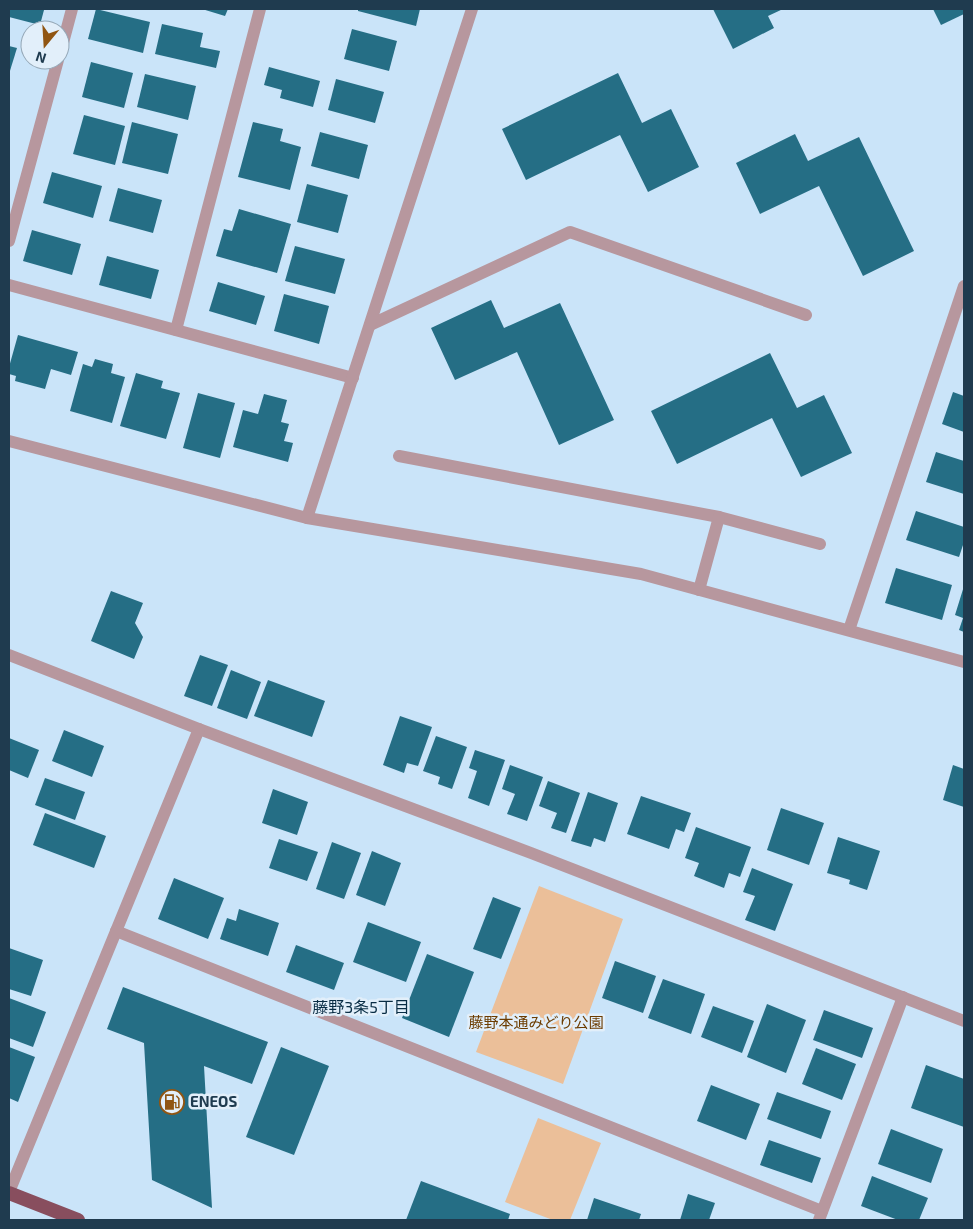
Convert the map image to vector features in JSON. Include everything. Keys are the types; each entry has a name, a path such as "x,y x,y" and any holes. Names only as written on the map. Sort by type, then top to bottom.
{"highway":[{"path":"9,1192 78,1220"}],"street":[{"path":"176,330 260,9"},
{"path":"307,518 472,9"},
{"path":"9,241 55,70"},
{"path":"370,325 570,232 806,314"},
{"path":"9,285 353,378"},
{"path":"849,630 964,286"},
{"path":"9,441 307,518 641,574 964,662"},
{"path":"399,456 719,517 820,544"},
{"path":"699,590 719,517"},
{"path":"9,655 964,1020"},
{"path":"9,1192 199,729"},
{"path":"116,931 820,1216 903,997"}],"green space":[{"name":"藤野本通みどり公園","path":"539,886 623,919 563,1084 476,1052"},
{"path":"538,1118 601,1143 570,1220 553,1220 505,1202"}],"building":[{"path":"9,9 44,10 41,20 21,20 9,17"},
{"path":"96,9 150,22 143,53 88,39"},
{"path":"202,9 228,9 225,16"},
{"path":"358,9 420,9 416,26 358,11"},
{"path":"713,9 783,9 768,16 774,28 733,49"},
{"path":"933,9 964,9 964,14 941,25"},
{"path":"162,24 203,33 200,47 220,51 216,68 155,54"},
{"path":"352,29 397,41 389,71 344,59"},
{"path":"9,46 17,48 9,74"},
{"path":"91,62 133,73 124,108 82,97"},
{"path":"269,67 320,81 313,107 280,98 282,90 264,85"},
{"path":"618,73 642,123 671,109 699,167 648,192 620,135 526,180 502,129"},
{"path":"145,74 196,86 188,120 137,107"},
{"path":"336,79 384,92 375,123 328,110"},
{"path":"84,115 125,126 115,165 73,154"},
{"path":"132,122 178,134 168,174 122,163"},
{"path":"253,122 283,129 280,141 301,147 290,190 238,177"},
{"path":"320,132 368,145 359,179 311,166"},
{"path":"795,134 808,161 859,137 914,251 863,276 819,186 760,214 736,163"},
{"path":"52,172 102,186 93,218 43,203"},
{"path":"307,184 348,195 338,233 297,222"},
{"path":"118,188 162,200 153,233 109,221"},
{"path":"239,209 291,224 277,273 216,256 224,229 232,231"},
{"path":"32,230 81,244 72,275 23,261"},
{"path":"295,246 345,259 335,294 285,281"},
{"path":"107,256 159,270 151,299 99,285"},
{"path":"218,282 265,296 256,325 209,311"},
{"path":"284,294 329,306 319,344 274,331"},
{"path":"491,300 504,328 560,303 614,420 559,445 517,352 455,380 431,328"},
{"path":"18,335 78,352 71,375 51,369 45,389 15,381 16,376 9,374 9,367"},
{"path":"770,353 797,408 824,395 852,453 801,477 772,418 677,464 651,411"},
{"path":"95,359 113,364 111,373 125,377 112,423 70,411 83,364 92,367"},
{"path":"136,373 163,381 161,388 180,393 166,439 120,426"},
{"path":"953,392 964,396 964,432 942,424"},
{"path":"198,393 235,403 220,458 183,448"},
{"path":"264,394 287,400 281,422 289,424 284,441 293,443 288,462 233,447 243,410 258,414"},
{"path":"936,452 964,461 964,494 926,482"},
{"path":"916,511 964,527 964,542 959,557 906,540"},
{"path":"896,568 952,585 942,620 885,603"},
{"path":"964,586 964,632 959,630 963,618 955,615"},
{"path":"111,591 143,603 135,623 143,637 134,659 91,641"},
{"path":"200,655 228,665 212,706 184,696"},
{"path":"231,670 261,682 247,719 217,708"},
{"path":"268,680 325,701 312,737 254,716"},
{"path":"400,716 432,727 418,766 407,763 404,773 383,765"},
{"path":"64,730 104,746 92,777 52,761"},
{"path":"436,736 467,747 452,789 438,784 440,777 423,771"},
{"path":"9,738 39,750 28,778 9,770"},
{"path":"475,750 505,760 489,806 468,798 477,771 469,768"},
{"path":"510,765 543,777 527,821 507,814 515,794 502,789"},
{"path":"953,765 964,769 964,807 943,800"},
{"path":"45,778 85,792 75,820 35,805"},
{"path":"548,781 580,793 566,833 551,828 557,813 539,806"},
{"path":"273,789 308,802 297,835 262,823"},
{"path":"588,792 618,803 605,842 594,838 591,847 571,841"},
{"path":"641,796 691,813 684,832 676,829 669,849 627,834"},
{"path":"781,808 824,823 809,865 767,850"},
{"path":"45,813 106,836 94,868 33,845"},
{"path":"696,827 751,847 740,877 729,873 724,888 694,876 699,863 685,858"},
{"path":"838,837 880,851 867,890 849,884 850,880 827,873"},
{"path":"279,839 318,852 307,881 269,868"},
{"path":"332,842 361,853 344,899 316,889"},
{"path":"372,851 401,863 385,906 356,895"},
{"path":"752,868 793,884 775,931 745,920 755,896 743,892"},
{"path":"174,878 224,898 208,939 158,919"},
{"path":"493,897 521,908 501,959 473,949"},
{"path":"239,909 279,923 268,956 220,939 227,918 236,921"},
{"path":"368,922 421,942 406,982 353,962"},
{"path":"296,945 344,963 334,990 286,972"},
{"path":"9,948 43,960 31,996 9,989"},
{"path":"427,954 474,972 449,1037 402,1018"},
{"path":"615,961 656,976 643,1013 602,998"},
{"path":"663,979 705,994 691,1034 648,1018"},
{"path":"123,987 268,1042 252,1084 204,1066 212,1208 152,1180 144,1043 107,1029"},
{"path":"9,998 46,1012 33,1047 9,1038"},
{"path":"767,1004 806,1020 786,1073 747,1057"},
{"path":"713,1006 754,1021 742,1053 701,1037"},
{"path":"824,1010 873,1028 862,1058 813,1040"},
{"path":"9,1047 35,1057 18,1102 9,1098"},
{"path":"281,1047 329,1066 294,1155 246,1137"},
{"path":"816,1048 856,1064 842,1100 802,1084"},
{"path":"926,1065 964,1079 964,1127 911,1108"},
{"path":"711,1085 760,1104 746,1140 697,1121"},
{"path":"777,1092 831,1111 821,1139 767,1119"},
{"path":"891,1129 943,1149 931,1183 878,1164"},
{"path":"769,1140 821,1158 812,1183 760,1165"},
{"path":"872,1176 928,1198 919,1220 898,1220 861,1206"},
{"path":"421,1181 510,1214 508,1220 406,1220"},
{"path":"688,1194 715,1203 709,1220 680,1220"},
{"path":"594,1198 641,1214 639,1220 587,1220"}],"place":[{"name":"ENEOS","path":"172,1102"}],"district":[{"name":"藤野3条5丁目","path":"361,1007"}]}
